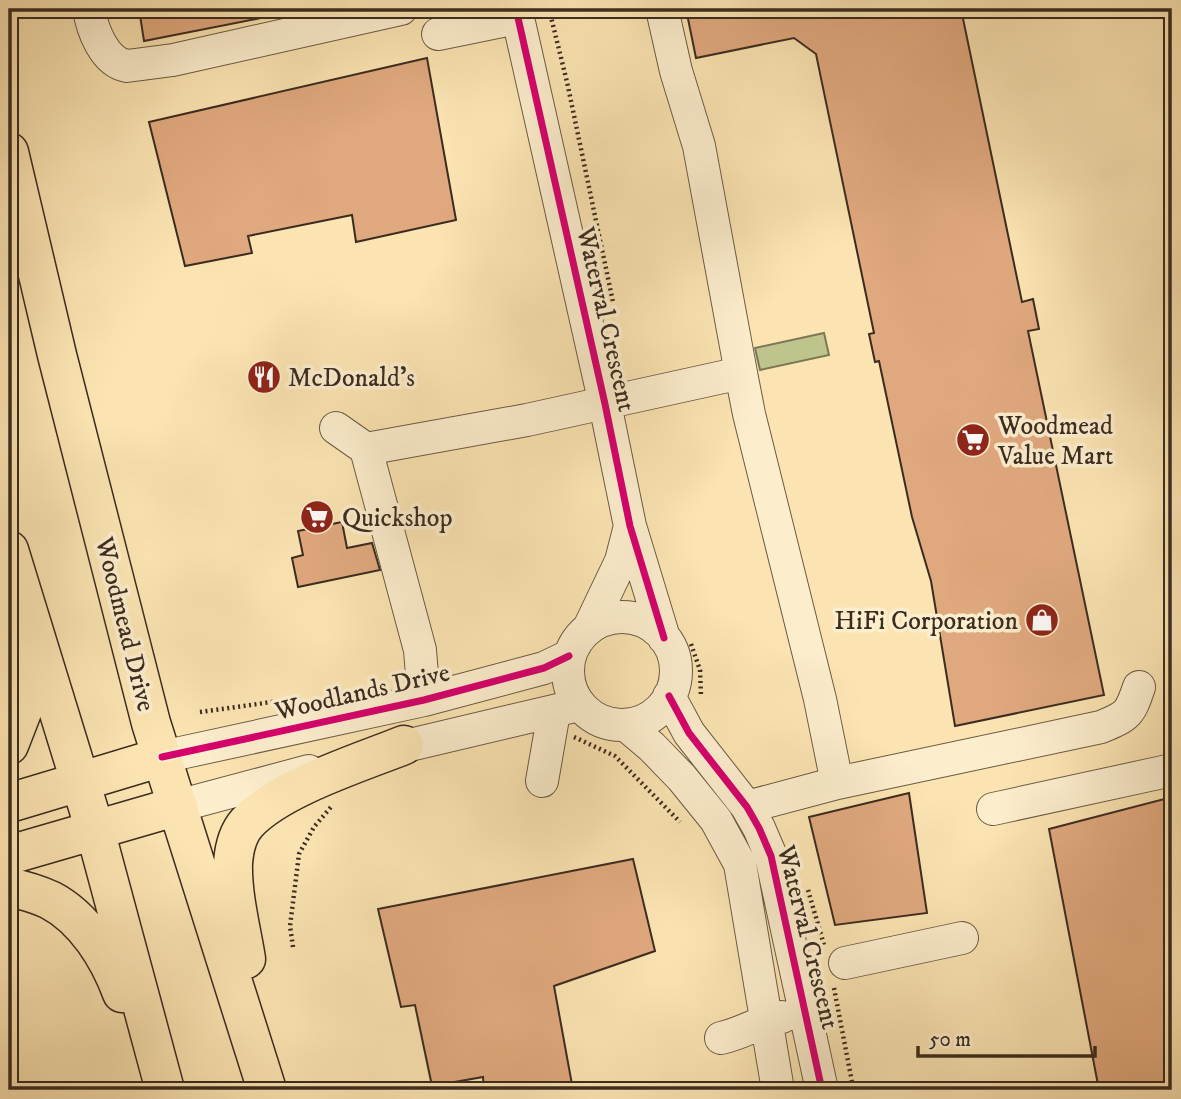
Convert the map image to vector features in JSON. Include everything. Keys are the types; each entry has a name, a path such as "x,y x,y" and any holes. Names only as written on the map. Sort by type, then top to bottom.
{"main road":[{"name":"Woodmead Drive","path":"9,152 57,355 162,757 267,1089"},
{"path":"9,550 95,831 165,1090"},
{"path":"9,746 23,709 24,596"},
{"path":"267,1089 234,880 233,861 239,835 245,824 267,805 321,778 404,746"},
{"path":"9,803 162,757"},
{"path":"9,855 178,806"},
{"path":"9,887 52,901 79,922 104,953 116,975 159,1090"}],"street":[{"path":"89,9 92,25 109,56 120,65 127,66 173,60 401,9"},
{"path":"662,9 676,71 699,146 749,414 820,699 838,783"},
{"path":"438,34 516,13"},
{"name":"Waterval Crescent","path":"516,13 630,526 677,639 669,643 675,661 676,679 669,696 689,733 747,807 771,856 822,1090"},
{"path":"366,449 605,404 741,373"},
{"path":"336,428 366,449 419,650 424,700"},
{"name":"Waterval Crescent","path":"569,656 577,640 589,628 621,561 630,526"},
{"path":"589,628 604,620 622,617 641,620 677,639"},
{"path":"542,781 571,690 567,673 569,656"},
{"name":"Woodlands Drive","path":"162,757 424,700 544,668 569,656"},
{"path":"747,807 838,783 1101,727 1128,715 1139,687"},
{"path":"178,806 404,746 561,718 592,717 608,723 626,725 643,721 658,711 669,696"},
{"name":"Waterval Crescent","path":"626,725 682,778 716,820 740,864 749,1034 778,1090"},
{"path":"993,809 1172,770"},
{"path":"835,966 962,938"},
{"path":"749,1034 809,1023"}],"path":[{"path":"550,9 613,306"},
{"path":"677,639 701,670 702,709"},
{"path":"561,718 578,737 615,756 681,823"},
{"path":"293,947 290,926 299,854 314,827 337,801"},
{"path":"803,878 835,966 852,1082"}],"green space":[{"path":"824,333 829,355 760,370 755,348"}],"building":[{"path":"139,9 260,9 261,18 144,41"},
{"name":"Woodmead Value Mart","path":"686,9 961,9 1022,302 1033,299 1039,329 1028,331 1104,695 955,726 931,581 912,517 879,361 875,362 869,334 874,333 816,54 794,38 696,58"},
{"path":"427,58 456,220 356,242 352,215 248,236 252,253 185,266 149,122"},
{"path":"342,522 347,548 372,543 380,570 298,587 292,558 303,555 298,531"},
{"path":"909,793 927,913 835,925 809,817"},
{"path":"1172,797 1172,1090 1099,1090 1049,829"},
{"path":"633,859 655,951 554,986 573,1090 484,1090 483,1077 432,1086 415,1005 401,1007 378,909"}],"cycle path":[{"path":"516,9 630,526 664,638"},
{"path":"162,757 424,700 544,668 569,656"},
{"path":"669,696 689,733 747,807 771,856 822,1090"}],"place":[{"name":"McDonald's","path":"264,377"},
{"name":"Woodmead Value Mart","path":"973,440"},
{"name":"Quickshop","path":"317,517"},
{"name":"HiFi Corporation","path":"1042,620"}]}
